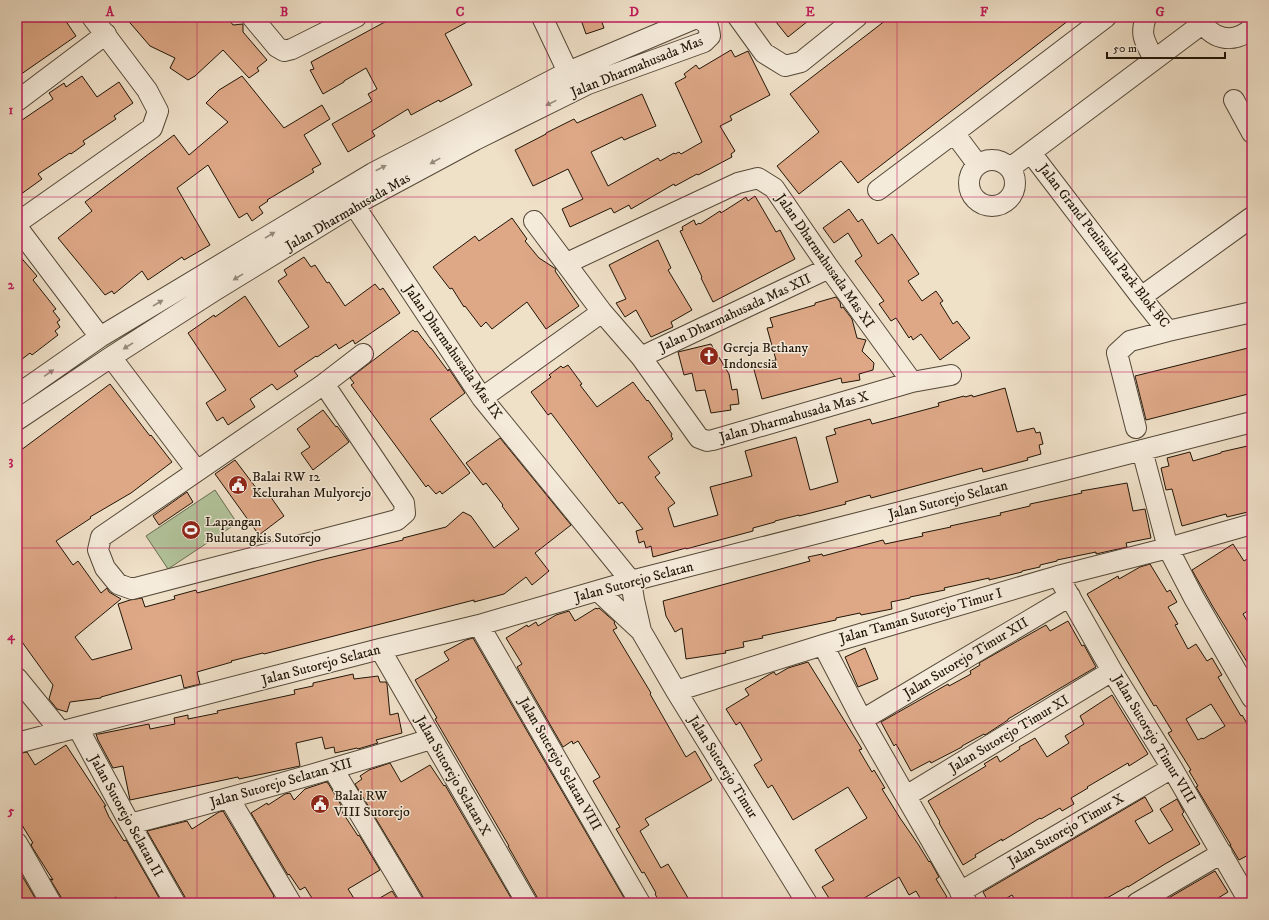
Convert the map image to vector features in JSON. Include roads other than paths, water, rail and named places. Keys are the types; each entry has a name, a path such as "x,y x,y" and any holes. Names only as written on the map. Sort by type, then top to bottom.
{"street":[{"path":"17,223 152,128 158,111 147,90 92,17"},
{"path":"252,17 277,47 284,51 292,49 356,17"},
{"path":"542,17 568,72"},
{"path":"738,17 764,53 785,66 801,62 858,17"},
{"path":"878,190 1106,17"},
{"path":"1146,17 1142,28 1143,36 1154,60"},
{"name":"Jalan Dharmahusada Mas","path":"17,395 100,337 350,197 475,140 588,84 704,42 710,36 709,26 704,21 696,18 568,72 372,173 350,197 214,291 111,357 17,420"},
{"path":"1010,168 1154,60 1201,20 1209,31 1218,36 1228,38 1238,37 1247,33 1252,28"},
{"path":"17,102 106,34"},
{"path":"1234,100 1252,134"},
{"path":"954,133 978,165"},
{"name":"Jalan Grand Peninsula Park Blok BC","path":"1031,153 1168,331 1252,312"},
{"path":"991,160 998,160 1005,163 1014,174 1016,182 1015,190 1011,197 998,206 990,207 982,205 976,200 971,194 969,186 972,171 978,165 984,161 991,160"},
{"name":"Jalan Dharmahusada Mas XI","path":"566,263 738,183 758,178 774,188 829,268 912,382"},
{"name":"Jalan Dharmahusada Mas IX","path":"350,197 482,398 632,581"},
{"path":"1141,297 1252,217"},
{"name":"Jalan Dharmahusada Mas X","path":"534,221 602,312 641,357 699,438 707,441 912,382 951,375"},
{"path":"17,227 100,337"},
{"name":"Jalan Dharmahusada Mas XII","path":"641,357 829,268"},
{"path":"482,398 602,312"},
{"path":"1136,428 1117,353 1130,341 1168,331"},
{"path":"324,384 404,503 405,513 397,520 132,589 118,584 105,568 98,550 101,537 324,384 363,354"},
{"path":"111,357 197,472"},
{"name":"Jalan Sutorejo Selatan","path":"17,743 380,649 479,625 632,581 1252,422"},
{"path":"1142,450 1168,548 1194,598 1252,698"},
{"name":"Jalan Taman Sutorejo Timur I","path":"676,691 823,645 1058,576 1168,548 1252,524"},
{"name":"Jalan Sutorejo Timur VIII","path":"1058,576 1112,672 1172,768 1250,903"},
{"name":"Jalan Sutorejo Timur","path":"632,581 640,631"},
{"name":"Jalan Sutorejo Timur","path":"598,591 640,631 807,903"},
{"name":"Jalan Sutorejo Timur XII","path":"862,720 1070,596"},
{"name":"Jalan Suterejo Selatan VIII","path":"479,625 640,903"},
{"path":"823,645 862,720 964,897"},
{"name":"Jalan Sutorejo Selatan X","path":"380,649 527,903"},
{"name":"Jalan Sutorejo Timur XI","path":"906,796 1112,672"},
{"name":"Jalan Sutorejo Selatan II","path":"20,689 69,730 130,824 175,903"},
{"name":"Jalan Sutorejo Selatan XII","path":"130,824 332,770 431,739"},
{"name":"Jalan Sutorejo Timur X","path":"964,897 1172,768"},
{"path":"332,770 413,903"},
{"path":"229,798 291,903"},
{"path":"17,844 52,903"},
{"path":"1137,903 1222,853"}],"place":[{"name":"Gereja Bethany Indonesia","path":"709,356"},
{"name":"Balai RW 12 Kelurahan Mulyorejo","path":"238,485"},
{"name":"Lapangan Bulutangkis Sutorejo","path":"191,530"},
{"name":"Balai RW VIII Sutorejo","path":"320,804"}]}
